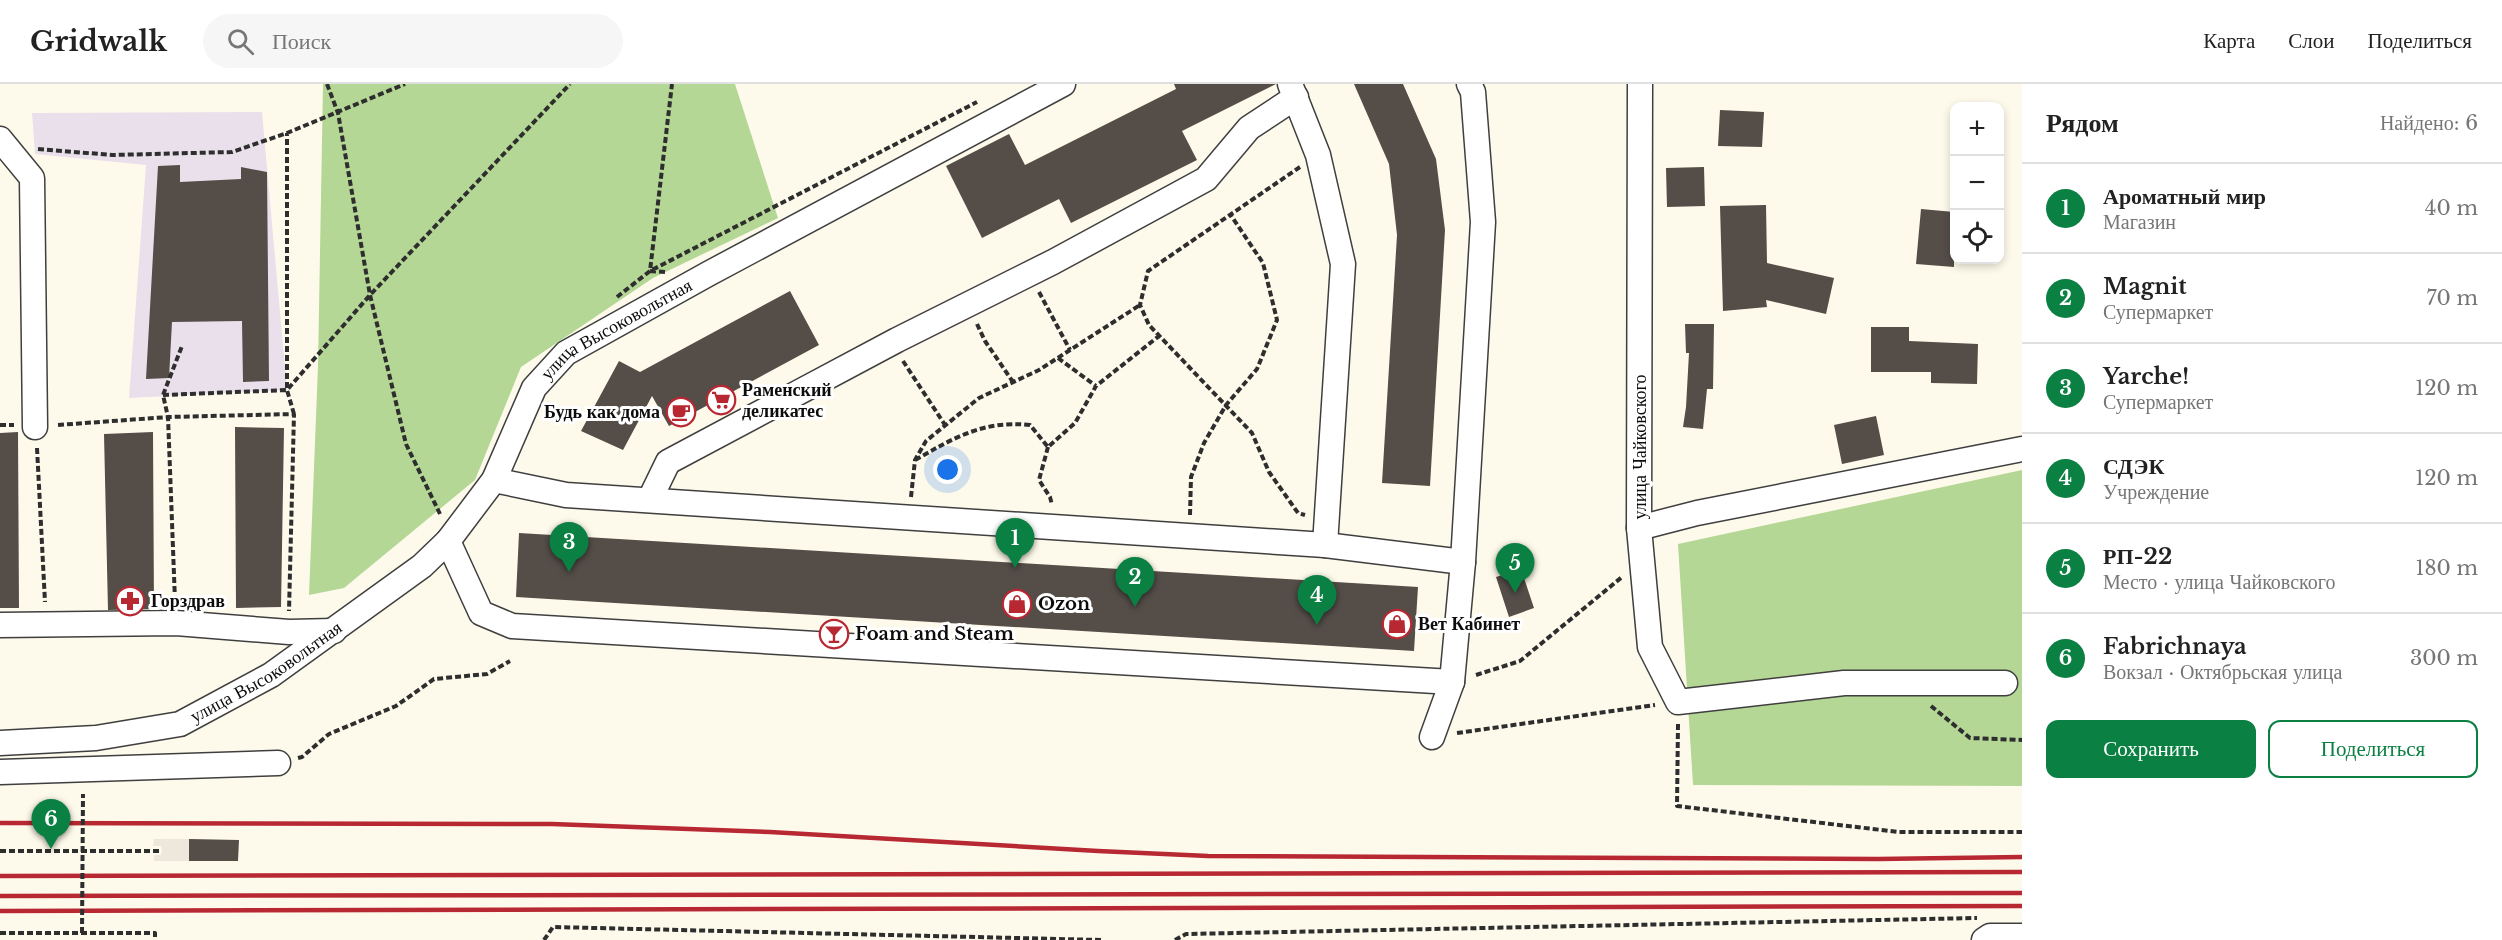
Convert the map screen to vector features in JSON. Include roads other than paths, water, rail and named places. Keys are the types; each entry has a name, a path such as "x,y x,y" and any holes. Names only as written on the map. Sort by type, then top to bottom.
{"street":[{"name":"улица Высоковольтная","path":"0,743 96,738 180,724 271,675 422,566 448,541 494,480 534,388 566,353 708,274 1064,84"},
{"path":"1431,737 1452,682 1463,562 1483,222 1473,92 1469,84"},
{"name":"улица Чайковского","path":"1640,84 1639,528 1697,513 2022,448"},
{"path":"650,499 668,462 892,342 1029,274 1206,179 1249,128 1293,90 1318,155 1343,264 1325,545"},
{"path":"2,143 32,178 35,427"},
{"path":"494,480 566,495 1325,545 1463,562"},
{"path":"1639,528 1650,647 1678,702 1844,683 2005,683"},
{"path":"448,541 481,612 512,626 1452,682"},
{"path":"0,625 176,623 289,632 334,631"},
{"path":"0,772 278,764"},
{"path":"1987,929 1990,936 2022,936"}],"railway":[{"path":"0,823 552,824 770,832 1208,856 1878,859 2022,857"},
{"path":"0,876 2022,872"},
{"path":"0,896 2022,893"},
{"path":"0,911 2022,906"}],"place":[{"name":"Раменский деликатес","path":"721,400"},
{"name":"Будь как дома","path":"681,412"},
{"name":"Ароматный мир","path":"1015,568"},
{"name":"Yarche!","path":"569,572"},
{"name":"РП-22","path":"1515,593"},
{"name":"Горздрав","path":"130,601"},
{"name":"Ozon","path":"1017,604"},
{"name":"Magnit","path":"1135,607"},
{"name":"Вет Кабинет","path":"1397,624"},
{"name":"СДЭК","path":"1317,625"},
{"name":"Foam and Steam","path":"834,634"},
{"name":"Fabrichnaya","path":"51,849"}]}
